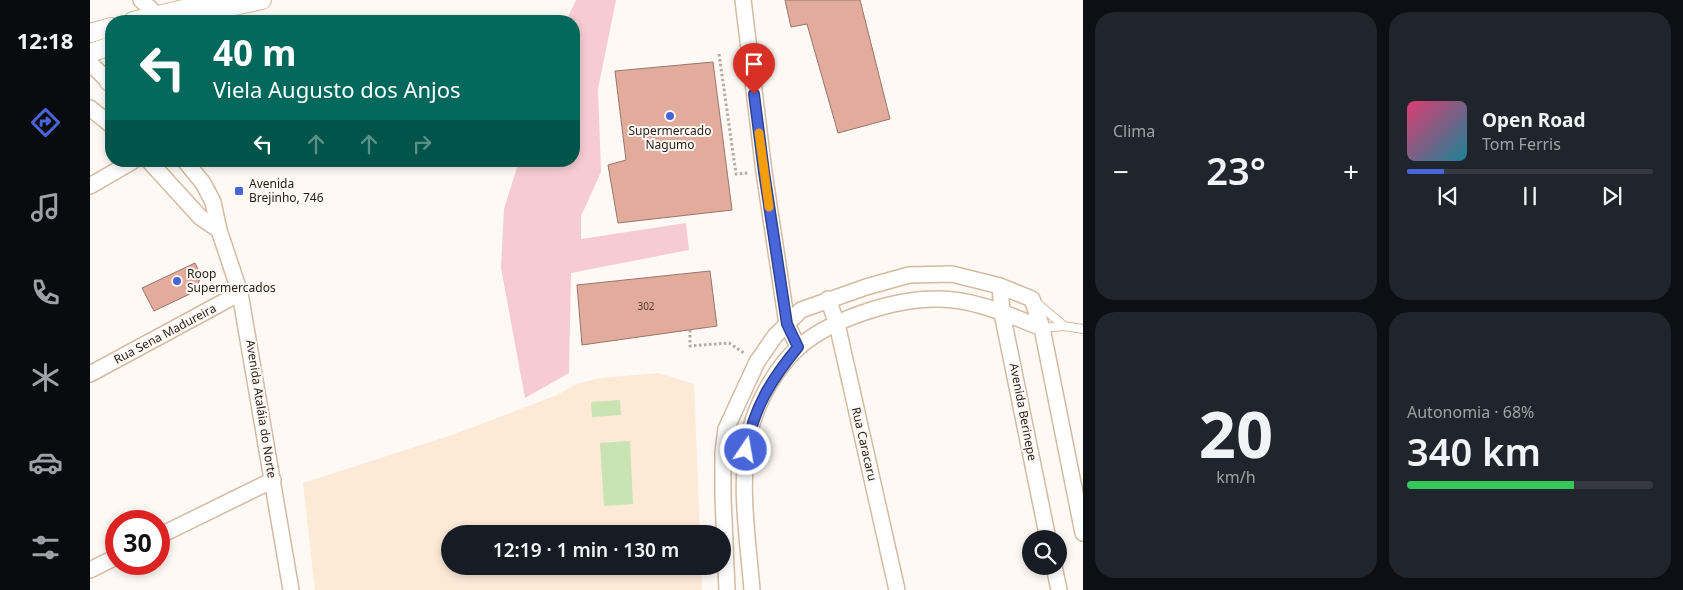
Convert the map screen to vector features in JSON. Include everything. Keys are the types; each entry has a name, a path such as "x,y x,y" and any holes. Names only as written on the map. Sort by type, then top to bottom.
{"street":[{"path":"141,0 156,15 192,7 234,6"},
{"path":"211,15 234,6 262,0"},
{"path":"743,0 764,172 787,324 798,347"},
{"path":"90,33 105,29"},
{"path":"90,53 105,48"},
{"path":"90,63 105,75"},
{"path":"90,108 105,119"},
{"path":"90,186 123,167"},
{"path":"154,167 200,217 219,230"},
{"name":"Avenida Ataláia do Norte","path":"190,167 203,183 213,202 219,230 240,293 291,590"},
{"path":"727,590 723,497 723,452 726,429 757,362 775,336 801,310 828,299 910,275 952,274 1000,286 1032,299 1042,328 1083,533"},
{"name":"Avenida Berinepe","path":"1000,286 1002,313 1046,530"},
{"name":"Rua Sena Madureira","path":"90,374 240,293"},
{"path":"752,590 746,500 746,450 757,409 776,374 798,347 837,324 897,302 937,298 960,301 1002,313 1042,328"},
{"name":"Rua Caracaru","path":"828,299 837,324 897,590"},
{"path":"170,531 273,480"},
{"path":"90,570 105,562"},
{"path":"1056,575 1058,590"}],"lane":[{"path":"1032,299 1064,326"},
{"path":"1042,328 1064,326 1083,329"}],"path":[{"path":"718,54 736,174 764,172"},
{"path":"690,330 690,346 728,343 749,356"}],"shaded area":[{"path":"576,0 616,0 598,89 601,172 581,216 581,239 686,223 689,250 571,273 569,373 525,398 501,268 504,209 517,167 580,167 580,15 569,15"},
{"path":"658,373 694,384 700,525 441,525 441,575 701,575 702,590 315,590 303,483 452,435 557,395 576,384 601,378"},
{"path":"620,400 621,415 592,417 591,402"},
{"path":"630,441 633,504 604,506 600,443"}],"building":[{"path":"785,0 860,0 890,119 838,133 807,24 791,27"},
{"name":"Supermercado Nagumo","path":"713,62 732,210 618,223 608,165 626,160 615,71"},
{"name":"Roop Supermercados","path":"195,263 201,275 196,291 154,311 142,288"},
{"path":"710,271 717,326 582,345 577,285"}],"slow traffic":[{"path":"759,133 769,207"}],"place":[{"name":"Supermercado Nagumo","path":"670,116"},
{"name":"Avenida Brejinho, 746","path":"239,191"},
{"name":"Roop Supermercados","path":"177,281"}],"route":[{"path":"746,450 757,409 776,374 798,347 787,324 754,94"}]}
